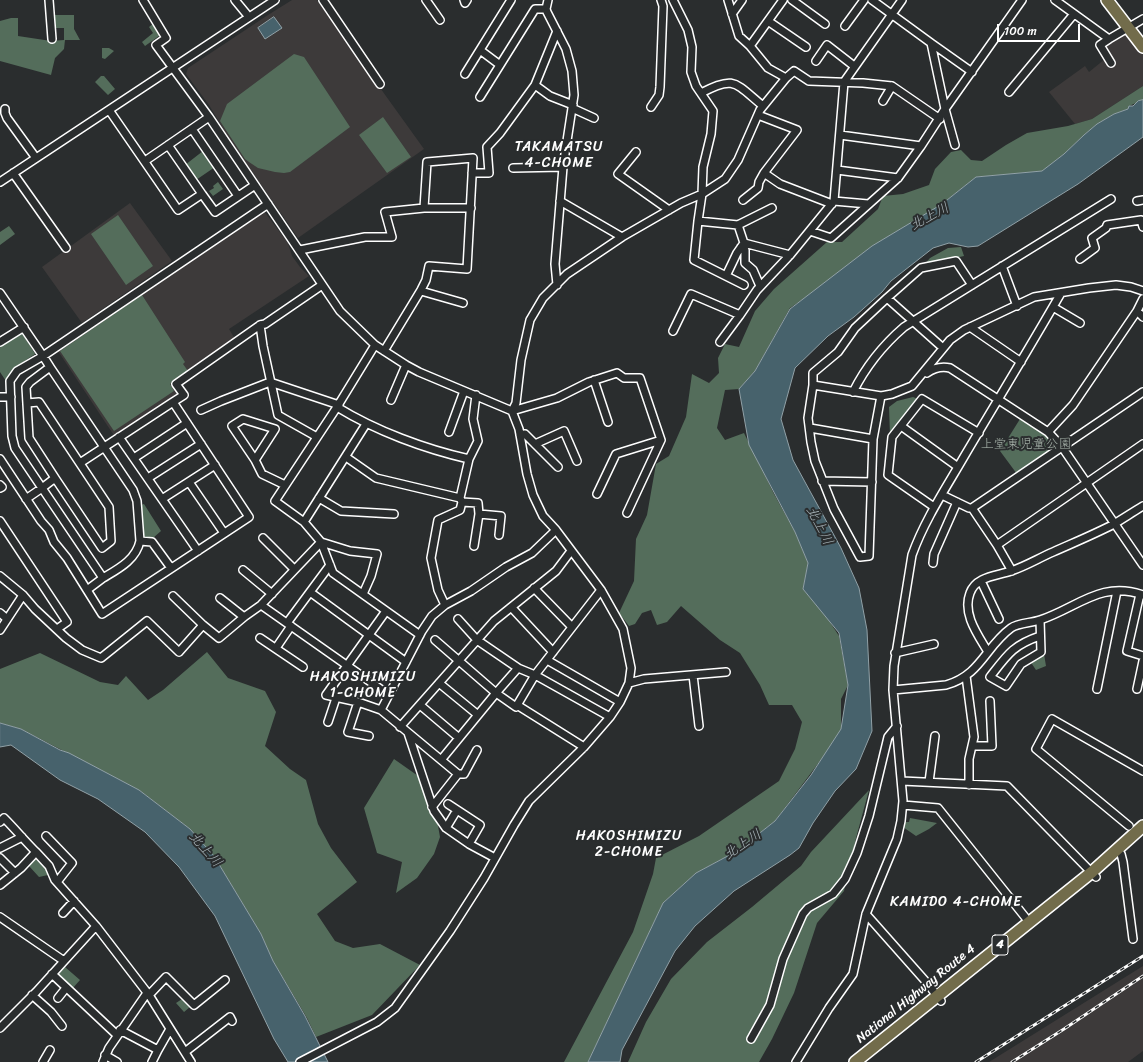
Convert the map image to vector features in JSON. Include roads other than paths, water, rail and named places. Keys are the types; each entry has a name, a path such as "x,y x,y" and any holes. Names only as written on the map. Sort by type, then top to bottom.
{"highway":[{"path":"1106,0 1143,37"},
{"path":"1114,0 1143,47"},
{"name":"National Highway Route 4","path":"855,1062 939,998 1094,874 1143,826"},
{"name":"National Highway Route 4","path":"865,1062 1029,922 1121,854 1143,834"}],"street":[{"path":"48,0 52,39"},
{"path":"143,0 166,38 156,45 209,117 340,311 384,351 406,365 512,411 557,398 594,380 617,373 624,378 640,378 661,440 627,513"},
{"path":"235,0 250,17"},
{"path":"0,182 275,0"},
{"path":"323,0 380,84"},
{"path":"426,0 440,20"},
{"path":"464,0 465,3 467,0"},
{"path":"465,74 511,0"},
{"path":"548,0 546,8 566,49 572,71 574,94 563,166 555,264 556,285"},
{"path":"651,107 659,94 660,87 663,6 661,0"},
{"path":"673,0 688,30 692,47 691,72 696,86 713,111 711,134 703,167 702,194 694,260 744,285"},
{"path":"728,0 739,36 750,46 768,68 786,78"},
{"path":"732,14 742,0"},
{"path":"750,46 783,0"},
{"path":"792,0 824,24"},
{"path":"845,26 864,0"},
{"path":"872,0 972,72"},
{"path":"720,342 760,286 790,255 833,202 844,82 902,0"},
{"path":"810,231 831,238 898,178 1022,0"},
{"path":"1055,0 1109,39"},
{"path":"480,97 535,9 546,8"},
{"path":"1009,92 1074,14"},
{"path":"1111,63 1100,45 1143,19"},
{"path":"768,21 806,47"},
{"path":"472,173 489,173 487,147 500,133 535,85 557,31"},
{"path":"931,43 945,109 955,145"},
{"path":"816,61 827,46 854,66"},
{"path":"480,50 500,65"},
{"path":"300,1062 377,1022 395,1008 450,931 484,878 514,824 529,801 584,747 610,717 620,702 629,683 631,668 623,629 601,590 556,530 543,516 533,495 527,474 520,435 512,411 516,403 522,360 530,320 543,298 567,274 622,236 702,194 726,179 738,160 763,106 786,78 794,71 809,81 892,86 940,119"},
{"path":"700,94 725,82 735,83 763,106"},
{"path":"535,85 550,96 594,118"},
{"path":"883,101 892,86"},
{"path":"5,109 5,113 8,118 36,158"},
{"path":"109,110 178,210 202,194"},
{"path":"743,200 758,188 759,182 764,173 797,130 758,114"},
{"path":"144,161 209,117"},
{"path":"192,129 238,196"},
{"path":"840,135 921,146"},
{"path":"168,145 215,212 255,185"},
{"path":"636,152 618,174 669,210"},
{"path":"384,351 421,291 426,280 429,266 467,269 473,158 427,162 424,208"},
{"path":"513,168 563,166"},
{"path":"837,170 898,178"},
{"path":"13,173 66,248"},
{"path":"764,173 780,184 833,202 868,204"},
{"path":"853,392 862,374 876,354 895,334 913,321 1111,199"},
{"path":"560,200 622,236"},
{"path":"103,578 15,448 12,436 10,381 17,371 43,356 268,204"},
{"path":"300,250 365,237 392,237 384,212 424,208 471,208"},
{"path":"698,221 738,225 772,208"},
{"path":"1080,259 1096,248 1092,238 1106,228 1107,225 1141,220 1143,227"},
{"path":"738,225 745,250 745,264 753,270 760,286"},
{"path":"726,276 743,245"},
{"path":"743,245 790,255"},
{"path":"882,396 874,439 869,556 860,557 834,509 815,461 808,418 812,396 813,373 838,352 855,328 921,268 956,261 972,285"},
{"path":"1002,266 1016,306"},
{"path":"80,463 184,395 176,384 260,325 265,324 322,285"},
{"path":"813,386 882,396 892,394 912,386 950,340 970,327 1034,297 1116,285 1131,287 1143,291"},
{"path":"421,291 463,304"},
{"path":"0,292 105,446 133,490 137,501 140,541 139,547 134,556 126,564 87,590"},
{"path":"796,1062 829,1008 853,974 866,914 897,839 903,805 893,690 894,666 912,554 918,538 934,507 999,400 1061,293"},
{"path":"673,331 691,294 740,315"},
{"path":"887,298 942,348"},
{"path":"1048,432 1073,405 1138,311 1143,299"},
{"path":"1053,307 1080,323"},
{"path":"1138,311 1143,317"},
{"path":"260,325 270,382 278,415 317,436"},
{"path":"0,342 24,327"},
{"path":"970,327 1021,362"},
{"path":"375,344 338,406 275,501 304,522 322,542 333,573 420,635"},
{"path":"391,400 406,365"},
{"path":"27,403 39,402 109,507 112,541 102,548 29,438 26,387 30,382 50,367"},
{"path":"918,379 932,369 944,367 950,368 1048,432 1062,447 1143,565"},
{"path":"594,380 608,422"},
{"path":"201,410 270,382 338,406 366,424 444,453 470,459"},
{"path":"449,432 464,391"},
{"path":"972,508 1143,392"},
{"path":"445,605 438,590 431,558 438,520 460,510 470,459 478,440 473,419 476,395"},
{"path":"0,397 11,396"},
{"path":"934,507 888,475 892,436 922,398 979,433"},
{"path":"0,459 40,521 49,530 54,542 67,558 102,614 249,517 173,402"},
{"path":"256,460 275,429 243,419 232,426 256,460 262,474 285,485"},
{"path":"134,458 187,423"},
{"path":"304,522 366,424"},
{"path":"901,426 958,467"},
{"path":"810,428 874,439"},
{"path":"535,444 564,431 577,461"},
{"path":"520,435 525,434 558,467"},
{"path":"119,437 198,551"},
{"path":"597,494 616,454 661,440"},
{"path":"148,478 201,444"},
{"path":"998,545 1143,444"},
{"path":"346,457 376,478 478,503 479,514 474,546"},
{"path":"162,500 214,465"},
{"path":"26,499 56,478"},
{"path":"822,481 872,482"},
{"path":"189,482 224,534"},
{"path":"0,485 2,487 0,488"},
{"path":"942,495 972,508 998,545 1012,571"},
{"path":"319,498 341,511 394,514"},
{"path":"933,563 934,554 957,502"},
{"path":"988,652 970,619 967,602 972,588 981,581 1012,571 1114,524 1143,506"},
{"path":"479,514 501,516 499,535"},
{"path":"0,522 67,622 57,629"},
{"path":"381,710 422,631 432,616 445,605 471,591 506,567 532,553 556,530"},
{"path":"263,538 294,570"},
{"path":"140,541 152,542 171,568"},
{"path":"173,596 219,638 244,617 262,605 322,542"},
{"path":"322,542 350,551 377,554 371,576 362,594"},
{"path":"400,727 494,621 556,571 571,551"},
{"path":"276,648 310,592 330,565"},
{"path":"243,570 272,594"},
{"path":"0,576 23,595 35,609 82,650 101,658 147,621 179,652 203,625"},
{"path":"981,581 999,619"},
{"path":"534,588 572,627"},
{"path":"517,705 535,675 601,590"},
{"path":"893,690 953,683 966,676 976,668 988,652 1012,627 1040,620 1067,609 1078,602 1099,593 1117,591 1142,594 1127,651 1143,656"},
{"path":"1097,689 1117,591"},
{"path":"310,592 406,662"},
{"path":"0,630 23,595"},
{"path":"220,598 244,617"},
{"path":"262,605 388,695"},
{"path":"512,608 553,652"},
{"path":"386,611 326,695 358,702 381,710 458,774 464,774 477,750"},
{"path":"0,613 7,619"},
{"path":"458,619 477,640 518,668 535,675 610,717"},
{"path":"1040,620 1041,652 1021,664 1006,686 990,678 1009,652 1026,641 1040,636"},
{"path":"260,638 303,667"},
{"path":"435,640 496,693 516,707 517,705 584,747"},
{"path":"895,653 934,644"},
{"path":"547,660 620,702"},
{"path":"1137,689 1143,661"},
{"path":"441,760 518,668"},
{"path":"629,683 644,680 726,672"},
{"path":"693,675 699,726"},
{"path":"966,676 974,737 969,759 969,784"},
{"path":"439,683 478,715"},
{"path":"328,722 336,698"},
{"path":"972,746 992,746 990,701"},
{"path":"358,702 348,732 369,736"},
{"path":"420,705 459,738"},
{"path":"1129,826 1036,749 1052,719 1143,771"},
{"path":"751,1039 770,1005 783,959 803,914 808,908 833,894 845,879 857,853 869,816 888,738 897,726"},
{"path":"408,733 432,807 446,828 469,844 495,858"},
{"path":"929,782 934,736"},
{"path":"432,807 458,774"},
{"path":"902,781 1007,786 1094,874"},
{"path":"448,804 480,825 469,844"},
{"path":"903,805 938,808 1029,922"},
{"path":"446,828 457,810"},
{"path":"0,822 4,818 19,832 49,866 57,882 96,926 148,994 191,1062"},
{"path":"46,836 72,863 57,882"},
{"path":"0,848 22,837"},
{"path":"0,885 15,873 36,852"},
{"path":"1121,854 1124,862 1133,939"},
{"path":"0,858 15,873"},
{"path":"63,913 74,900"},
{"path":"866,914 890,939 939,998"},
{"path":"0,918 64,961"},
{"path":"0,1028 96,926"},
{"path":"52,974 118,1033 158,1050"},
{"path":"117,1062 104,1059 109,1048 118,1033 148,994 166,977 194,1005 225,980"},
{"path":"58,998 66,988"},
{"path":"32,995 52,1012 62,1026"},
{"path":"185,1052 230,1017 232,1021"},
{"path":"152,1062 170,1029"},
{"path":"43,1062 50,1050"}],"water":[{"path":"274,17 282,28 265,39 258,28"},
{"name":"北上川","path":"1143,100 1143,137 1078,184 978,246 968,247 949,243 933,248 891,281 882,292 854,317 828,336 795,368 781,419 793,460 841,548 859,588 867,630 872,731 856,769 835,791 813,823 799,848 734,891 695,926 675,951 622,1050 620,1062 588,1062 663,903 696,873 737,851 775,821 811,775 841,729 848,685 839,633 803,589 808,563 795,532 749,445 739,389 755,371 790,309 872,246 942,204 976,177 1042,171 1064,154 1097,124 1114,114 1128,109 1129,106 1133,106 1138,101"},
{"name":"北上川","path":"0,723 21,729 139,790 190,829 214,856 261,934 273,961 305,1016 328,1062 288,1062 274,1039 215,916 179,867 145,832 98,799 60,780 11,745 0,747"}],"railway":[{"path":"976,1062 1143,956"},
{"path":"1012,1062 1143,976"}],"district":[{"name":"TAKAMATSU 4-CHOME","path":"559,156"},
{"name":"HAKOSHIMIZU 1-CHOME","path":"363,686"},
{"name":"HAKOSHIMIZU 2-CHOME","path":"629,844"},
{"name":"KAMIDO 4-CHOME","path":"956,902"}],"park label":[{"name":"上堂東児童公園","path":"1026,445"}]}
